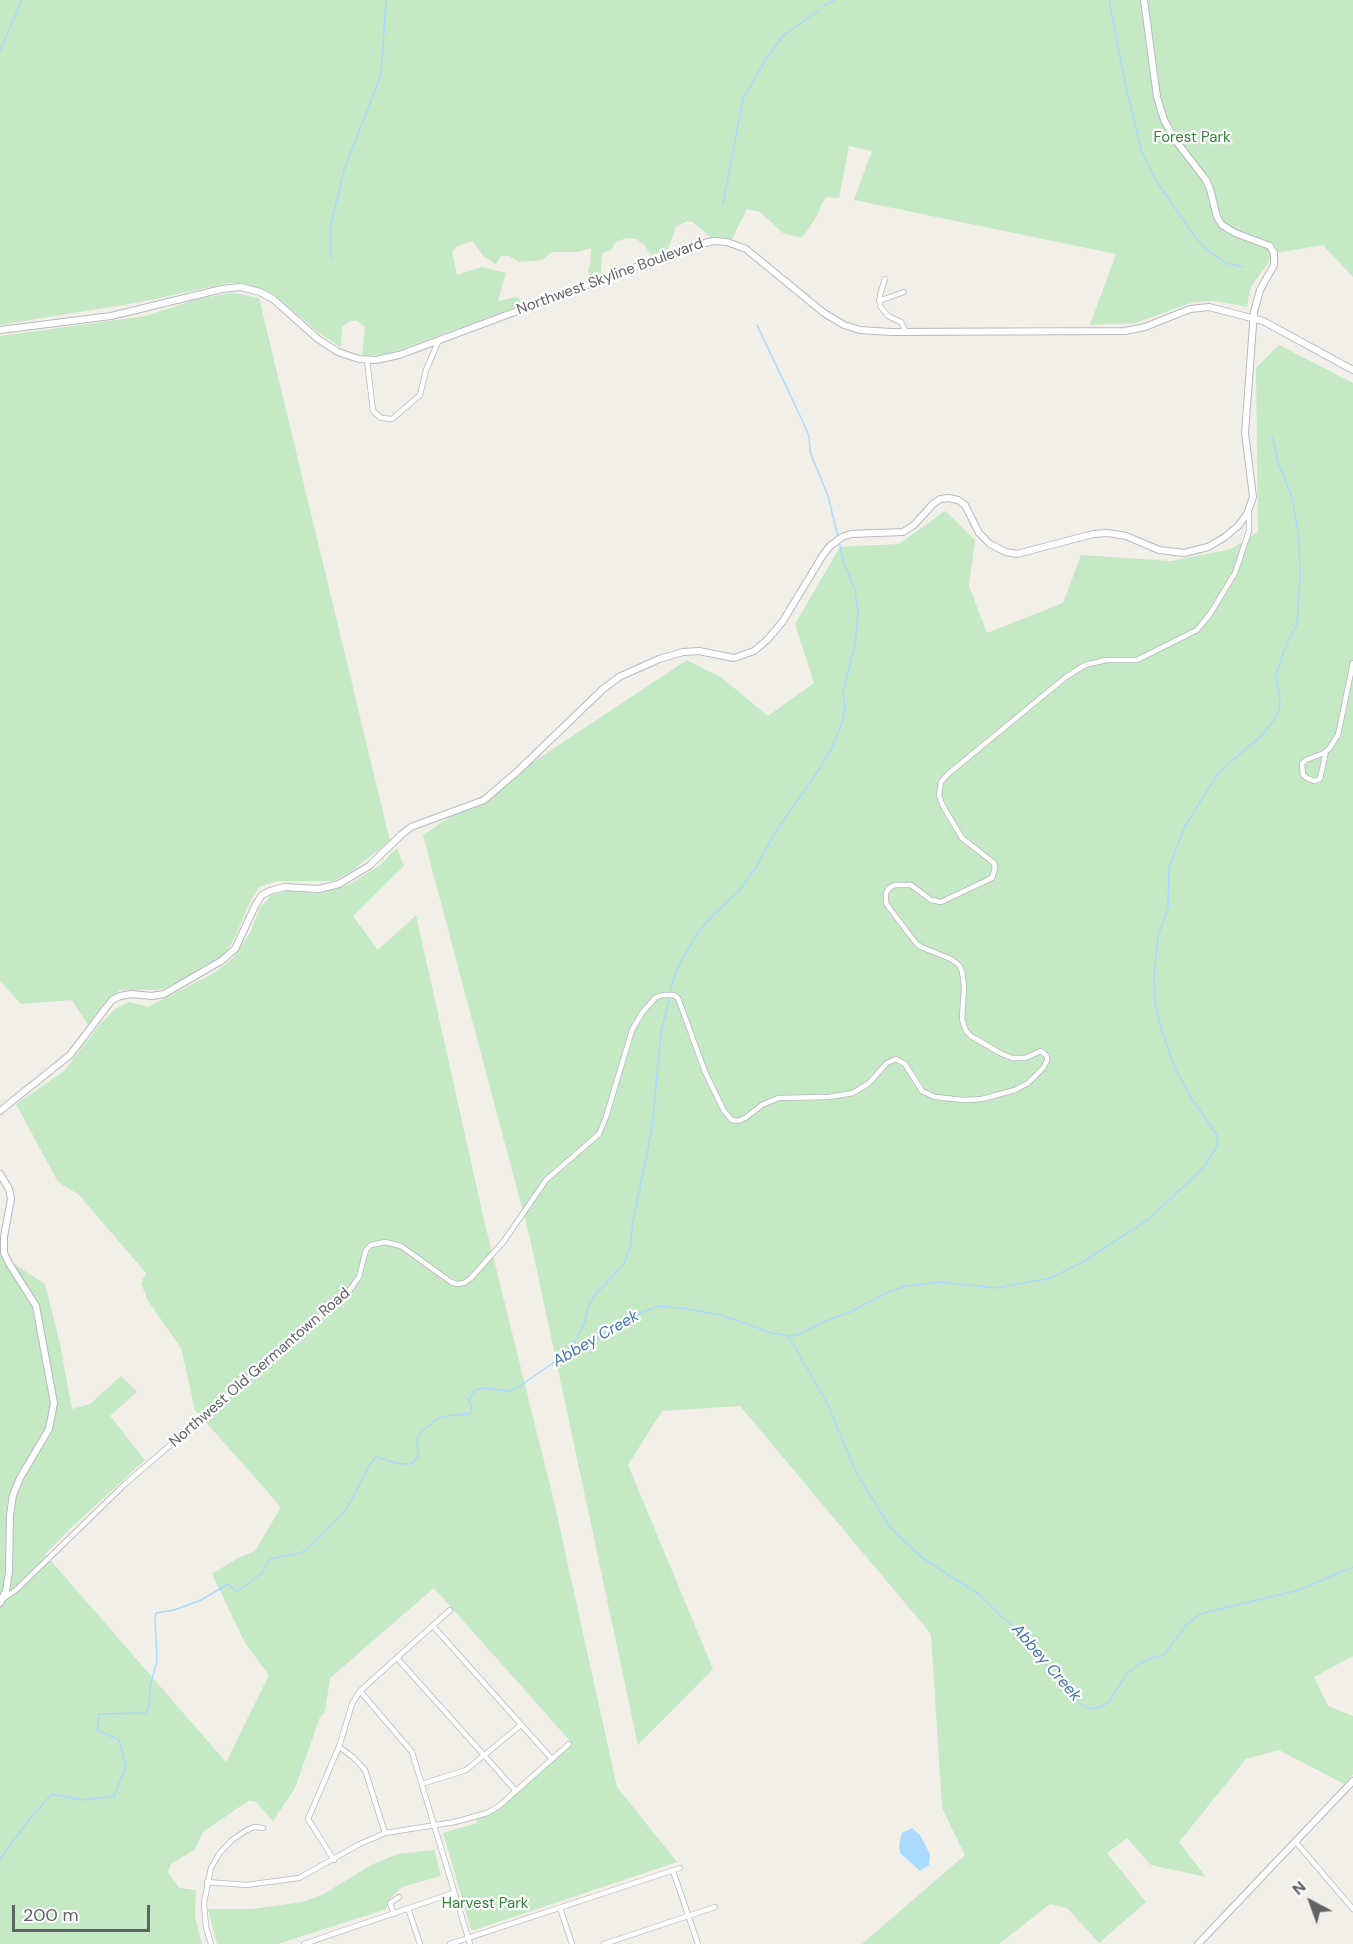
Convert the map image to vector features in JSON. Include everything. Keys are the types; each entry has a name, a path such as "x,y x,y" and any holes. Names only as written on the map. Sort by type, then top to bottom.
{"main road":[{"path":"0,1112 70,1055 112,1000 131,994 152,996 164,994 221,961 235,949 256,904 270,891 284,887 319,889 339,884 368,867 401,834 415,825 484,800 499,789 619,676 659,659 683,652 699,651 734,658 754,651 782,622 823,555 842,537 851,534 903,532 914,525 936,502 954,498 965,505 981,537 1006,552 1026,552 1093,534 1108,533 1126,536 1160,550 1184,553 1208,547 1226,537 1239,526 1249,509 1253,489 1246,454 1245,433 1254,318 1260,290 1274,265 1273,251 1270,246 1234,233 1222,225 1206,180 1168,130 1157,97 1144,0"},
{"name":"Northwest Skyline Boulevard","path":"0,330 111,316 222,289 241,287 260,292 273,299 318,339 338,352 367,360 388,359 695,245 714,241 727,242 746,249 824,313 844,325 860,330 876,332 1125,331 1145,327 1197,308 1221,309 1254,318 1353,370"},
{"path":"0,1174 9,1189 11,1199 4,1237 4,1253 36,1306 54,1403 49,1429 20,1478 13,1495 10,1515 9,1572 1,1601"},
{"path":"1198,1944 1353,1781"}],"street":[{"path":"885,279 879,301 884,313 901,322 906,332"},
{"path":"879,301 904,292"},
{"path":"367,360 373,411 381,418 392,419 420,395 424,388 426,370 439,340"},
{"name":"Northwest Old Germantown Road","path":"1,1601 16,1590 125,1485 349,1291 359,1277 362,1257 371,1245 385,1242 400,1246 451,1282 464,1282 471,1278 504,1241 540,1186 599,1134 632,1030 642,1012 655,998 667,994 678,998 705,1072 724,1111 732,1120 738,1121 745,1118 762,1105 777,1098 829,1097 853,1093 869,1083 887,1063 896,1059 905,1064 922,1091 935,1097 982,1100 1015,1090 1028,1083 1043,1068 1047,1056 1041,1051 1025,1058 1012,1058 966,1031 962,1019 964,987 959,965 916,943 886,903 886,893 895,885 911,885 931,900 941,902 992,879 994,863 962,838 943,806 939,796 941,782 1066,677 1085,665 1106,660 1137,660 1197,630 1210,614 1235,573 1249,531 1249,509"},
{"path":"1326,751 1320,779 1314,781 1303,775 1302,764 1306,759 1326,751 1338,735 1353,663"},
{"path":"334,1860 308,1819 339,1747 352,1704 360,1691 450,1610"},
{"path":"433,1626 552,1759"},
{"path":"397,1658 516,1791"},
{"path":"360,1691 412,1752 469,1941"},
{"path":"422,1784 466,1770 521,1725"},
{"path":"207,1882 246,1885 292,1879 312,1872 360,1844 385,1833 487,1813 499,1806 569,1744"},
{"path":"339,1747 365,1770 385,1833"},
{"path":"212,1944 204,1916 210,1868 226,1846 247,1830 254,1827 263,1828"},
{"path":"1295,1841 1353,1909"},
{"path":"450,1944 469,1941 680,1868"},
{"path":"673,1870 698,1944"},
{"path":"304,1944 453,1893"},
{"path":"394,1914 390,1903 399,1897"},
{"path":"604,1944 715,1907"},
{"path":"408,1908 420,1944"},
{"path":"560,1908 572,1944"}],"green space":[{"name":"Forest Park","path":"0,0 1353,0 1353,277 1323,245 1270,254 1269,262 1251,286 1247,307 1215,301 1194,302 1135,323 1090,325 1116,254 854,200 872,151 849,146 839,198 827,197 822,202 817,216 802,238 783,233 760,212 747,209 732,239 712,238 693,222 687,221 676,227 668,249 651,255 644,244 636,239 628,238 617,241 611,250 602,253 601,275 591,278 588,270 591,248 577,252 552,252 542,260 519,262 509,256 501,256 496,264 483,256 473,241 457,246 452,252 457,275 482,267 506,273 498,301 517,297 521,300 522,305 388,354 362,356 365,327 357,321 350,321 342,327 341,346 339,346 322,335 273,294 241,283 229,283 141,302 0,325"},
{"path":"233,293 259,298 390,841 353,870 334,881 277,881 259,887 225,954 176,985 158,990 120,990 104,1003 88,1025 72,1000 21,1004 0,981 0,336 146,316 197,299"},
{"path":"1279,345 1353,383 1353,1656 1314,1677 1328,1706 1353,1716 1353,1774 1344,1784 1279,1750 1246,1759 1179,1842 1206,1877 1151,1865 1127,1838 1107,1853 1146,1902 1099,1943 1067,1908 1050,1904 999,1944 862,1944 965,1855 942,1808 931,1634 740,1406 662,1411 628,1465 713,1669 638,1745 530,1238 423,835 687,660 722,678 768,716 814,683 795,624 840,547 899,544 945,511 975,540 969,586 987,633 1063,603 1081,555 1171,561 1231,549 1258,532 1256,368"},
{"name":"Harvest Park","path":"397,848 404,866 353,916 378,950 416,915 484,1220 553,1497 617,1787 677,1862 474,1930 471,1929 443,1833 477,1823 475,1817 498,1806 571,1742 434,1588 330,1678 325,1712 320,1717 295,1788 273,1821 256,1802 248,1801 203,1832 194,1850 171,1864 168,1872 179,1888 196,1890 195,1917 202,1944 0,1944 0,1255 45,1284 60,1344 72,1409 90,1404 121,1376 137,1392 110,1416 145,1460 45,1554 226,1762 269,1675 245,1643 212,1574 238,1558 255,1551 281,1507 195,1410 181,1348 148,1301 141,1283 146,1273 78,1194 58,1182 16,1104 63,1072 101,1023 115,1009 129,1002 148,1007 214,973 233,958 250,933 260,908 271,895 288,891 320,893 349,885 380,865"},
{"path":"434,1850 441,1876 402,1887 391,1897 386,1909 278,1944 217,1944 208,1909 252,1909 303,1902 324,1894 371,1865 397,1854"}],"water":[{"path":"912,1828 920,1835 930,1854 929,1865 920,1871 900,1853 902,1833"}],"waterway":[{"path":"0,51 22,0"},
{"path":"331,259 331,225 344,170 381,75 386,0"},
{"path":"823,6 834,0"},
{"path":"1109,0 1141,150 1154,177 1205,248 1226,263 1243,267"},
{"path":"723,204 743,99 783,36 819,10"},
{"path":"757,325 809,436 810,452 828,496 838,537"},
{"path":"0,1859 31,1817 52,1794 82,1800 114,1796 126,1766 119,1740 97,1730 99,1714 145,1713 149,1709 150,1686 157,1661 156,1613 174,1610 201,1600 228,1584 237,1592 262,1573 268,1561 307,1550 346,1510 376,1457 400,1464 411,1464 418,1457 417,1441 421,1432 445,1416 469,1414 472,1411 469,1399 476,1390 483,1388 508,1391 517,1388 570,1351 642,1312 660,1306 724,1316 772,1333 789,1336 798,1335 890,1291 907,1286 940,1282 996,1288 1051,1278 1086,1260 1149,1219 1205,1166 1218,1144 1217,1135 1190,1096 1175,1068 1162,1032 1155,1003 1154,975 1158,936 1168,908 1169,867 1185,826 1219,772 1261,736 1279,711 1276,675 1284,650 1297,624 1300,576 1299,539 1292,497 1278,462 1272,436"},
{"path":"570,1350 584,1324 588,1306 595,1295 623,1265 630,1249 633,1222 652,1128 661,1033 679,965 697,934 739,891 757,866 774,834 831,750 842,723 845,707 843,692 855,645 858,613 855,590 843,560 839,541"},
{"name":"Abbey Creek","path":"789,1337 827,1403 857,1474 890,1527 921,1557 980,1595 1024,1635 1066,1691 1084,1707 1095,1709 1108,1703 1127,1674 1139,1664 1164,1655 1187,1624 1200,1614 1299,1590 1353,1567"}]}
